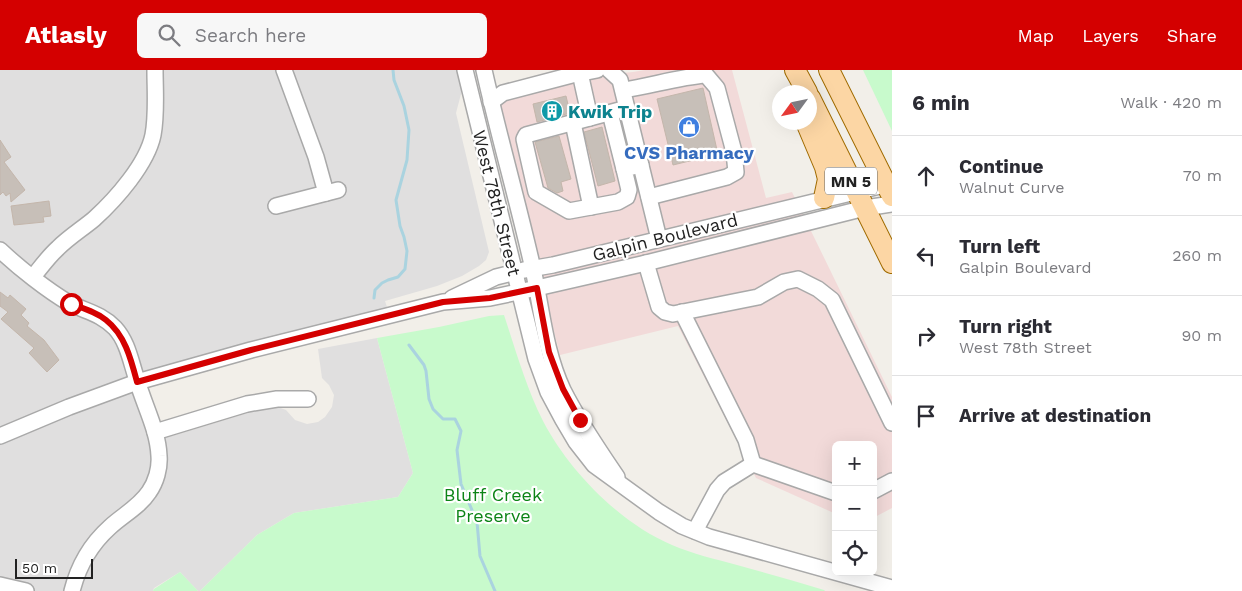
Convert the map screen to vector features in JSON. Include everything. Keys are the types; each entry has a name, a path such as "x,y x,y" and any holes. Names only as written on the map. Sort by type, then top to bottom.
{"main road":[{"path":"784,70 791,85"},
{"path":"796,70 804,85"},
{"name":"MN 5","path":"829,70 890,188"},
{"name":"MN 5","path":"817,112 892,263"},
{"path":"809,130 828,179 824,198"}],"street":[{"path":"33,277 58,247 105,207 136,171 148,153 153,136 155,118 155,70"},
{"path":"276,206 332,192 316,157 284,70"},
{"name":"West 78th Street","path":"465,70 536,359 548,392 563,420 576,442 594,465 659,512 682,526 710,537 892,588"},
{"name":"West 78th Street","path":"484,70 533,268 549,352 563,389 580,420 622,485"},
{"path":"491,102 503,93 597,70"},
{"path":"609,70 620,80 623,90 659,239"},
{"path":"580,73 590,118"},
{"path":"623,90 687,76 706,75 717,88 734,152 736,172 727,177 649,197"},
{"path":"610,113 624,168 628,190 627,196 618,202 569,211 536,192 524,139 526,135 627,108"},
{"path":"572,123 591,207"},
{"path":"624,168 641,165"},
{"name":"Galpin Boulevard","path":"0,436 137,382 251,350 443,302 490,298 646,263 860,200 890,188"},
{"name":"Galpin Boulevard","path":"443,302 484,282 514,272 553,265 824,198 892,204"},
{"path":"0,250 33,277 71,304 105,319 117,330 130,354 137,382 155,432 160,456 159,467 151,490 144,500 99,538 81,564 72,591"},
{"path":"646,263 658,307 664,312 674,314 758,297 784,282 798,279 818,289 832,300 892,423"},
{"path":"682,312 746,440 753,464"},
{"path":"155,432 254,402 277,399 308,399"},
{"path":"753,464 832,492"},
{"path":"695,531 717,490 724,482 753,464"},
{"path":"877,489 892,481"},
{"path":"0,585 26,591"}],"shaded area":[{"path":"0,70 465,70 466,75 456,113 489,252 486,260 462,276 437,286 385,301 390,316 131,389 172,436 254,411 278,407 286,410 295,420 307,424 318,422 325,417 332,407 334,395 329,385 322,378 318,349 377,338 413,473 398,497 294,513 257,535 200,591 180,572 154,588 153,591 0,591"},
{"path":"645,70 732,70 766,198 792,192 892,397 892,508 877,516 877,441 832,441 832,512 756,478 678,326 560,355 532,233 498,105 508,94 602,75"}],"green space":[{"path":"863,70 892,70 892,131"},
{"name":"Bluff Creek Preserve","path":"504,315 526,382 543,421 567,458 615,509 653,535 672,545 825,591 200,591 257,535 294,513 398,497 413,473 377,338 489,316"},
{"path":"180,572 198,591 153,591 154,589"}],"building":[{"path":"703,88 717,150 710,156 673,165 657,99"},
{"name":"Kwik Trip","path":"566,96 570,113 537,122 533,104"},
{"name":"Kwik Trip","path":"602,127 615,181 598,186 584,132"},
{"name":"Kwik Trip","path":"559,136 571,179 561,182 563,191 557,193 548,188 535,142"},
{"path":"0,140 11,157 4,162 25,190 11,202 10,193 6,196 3,192 0,195"},
{"path":"49,201 51,216 43,217 44,222 14,225 11,206"},
{"path":"0,292 8,298 10,295 26,309 21,315 29,323 27,326 44,340 59,360 47,372 29,353 34,348 1,319 8,312 0,306"}],"waterway":[{"path":"374,298 375,290 382,283 398,277 405,269 407,251 400,226 396,200 407,160 409,130 404,106 394,80 393,70"},
{"path":"409,345 424,365 429,399 433,409 443,419 455,419 461,431 457,450 461,484 477,522 480,556 495,591"}],"place":[{"name":"Kwik Trip","path":"552,111"},
{"name":"CVS Pharmacy","path":"689,127"}],"route":[{"path":"71,304 105,319 117,330 130,354 137,382 251,350 443,302 490,298 537,288 549,352 563,389 580,420"}]}
